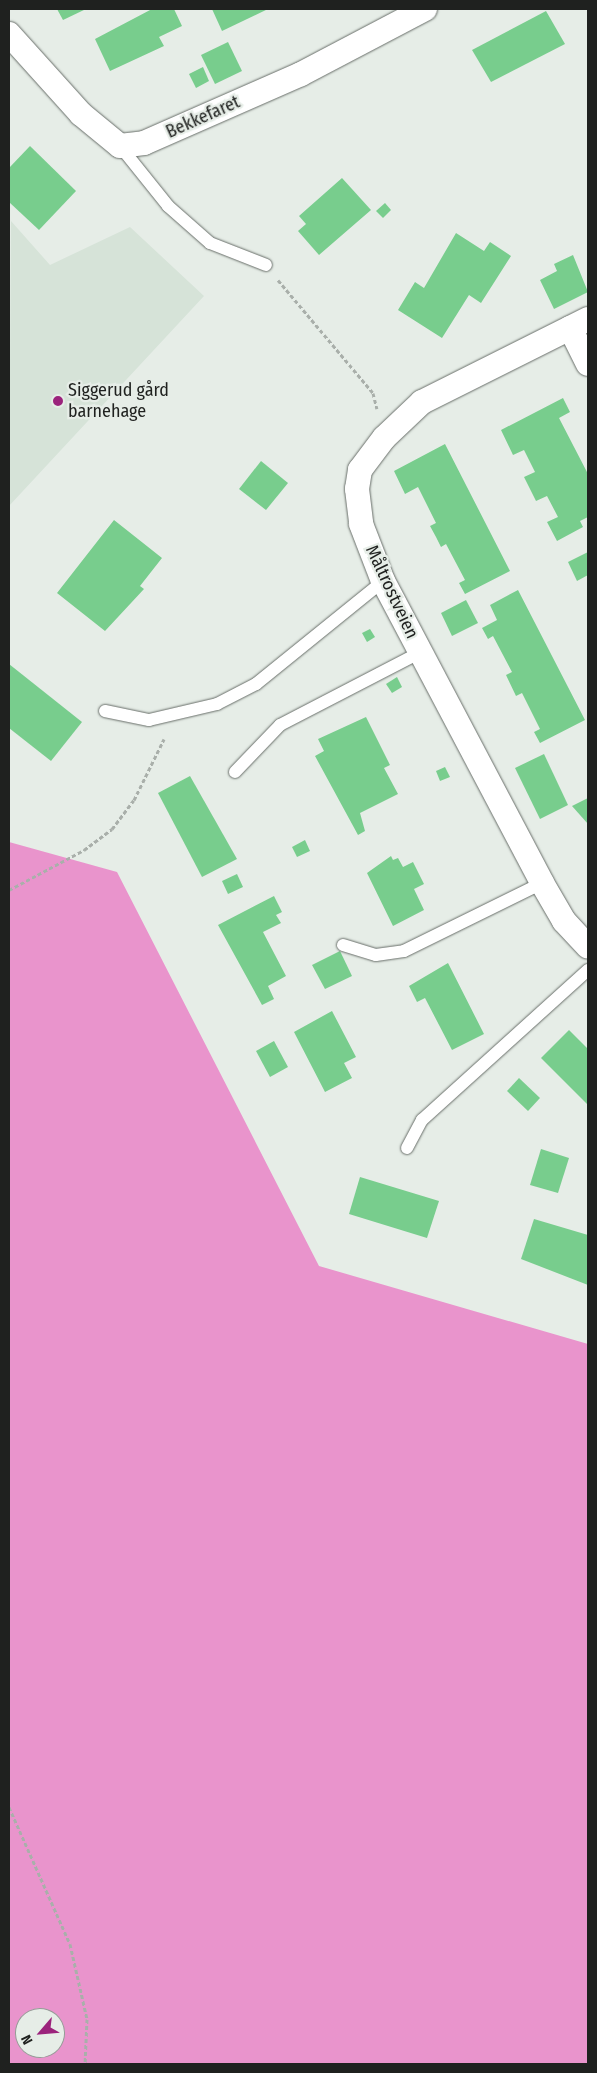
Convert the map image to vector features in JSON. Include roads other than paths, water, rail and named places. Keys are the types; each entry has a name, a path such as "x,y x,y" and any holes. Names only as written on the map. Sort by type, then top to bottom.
{"street":[{"name":"Bekkefaret","path":"120,146 144,143 292,78 425,9"},
{"path":"9,34 81,114 120,146"},
{"path":"579,324 588,364"},
{"name":"Måltrostveien","path":"579,324 422,402 384,438 360,470 357,489 361,524 383,581 542,883 564,921 588,947"}],"lane":[{"path":"120,146 168,206 210,243 266,265"},
{"path":"105,711 149,720 175,716 217,704 256,684 383,581"},
{"path":"235,772 280,725 421,652"},
{"path":"343,945 376,955 404,951 542,883"},
{"path":"407,1148 422,1120 588,970"}],"place":[{"name":"Siggerud gård barnehage","path":"58,401"}]}
